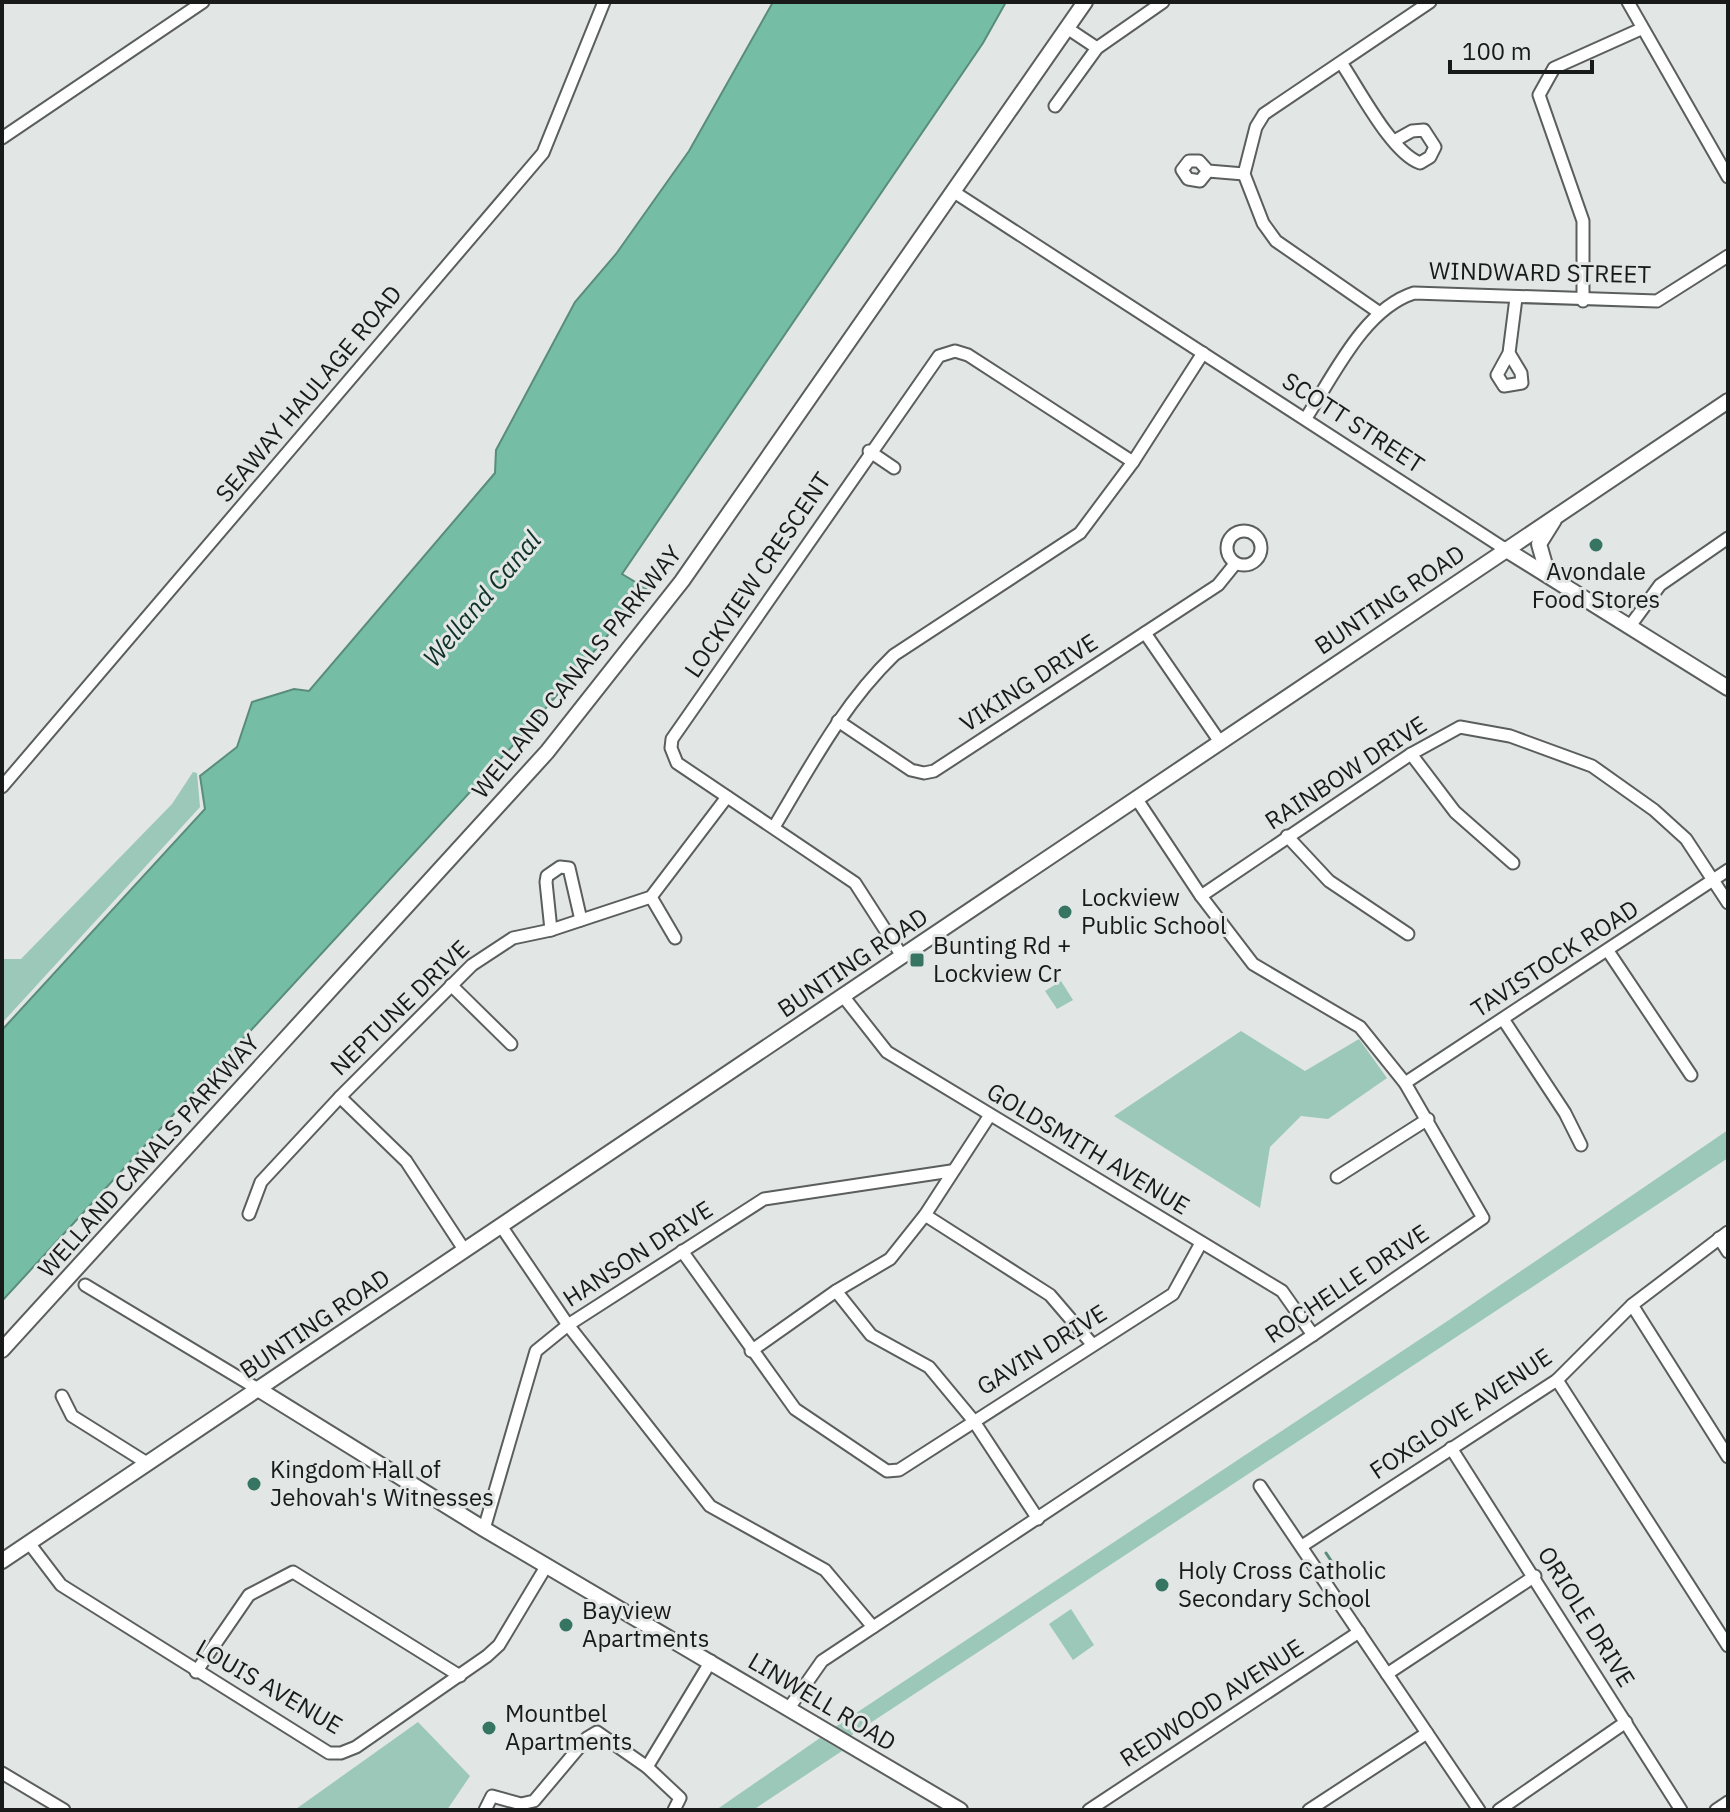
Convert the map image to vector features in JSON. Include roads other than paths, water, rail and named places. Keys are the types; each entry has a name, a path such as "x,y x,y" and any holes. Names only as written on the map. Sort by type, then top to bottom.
{"main road":[{"name":"WELLAND CANALS PARKWAY","path":"2,1350 547,752 682,581 1085,2"},
{"name":"BUNTING ROAD","path":"2,1561 1728,401"},
{"path":"1557,516 1539,544 1541,554 1545,565 1575,591"},
{"name":"SCOTT STREET","path":"1505,549 1728,688"},
{"name":"LINWELL ROAD","path":"258,1389 484,1529 960,1810"}],"street":[{"path":"2,138 203,2"},
{"name":"SEAWAY HAULAGE ROAD","path":"2,787 543,153 604,2"},
{"path":"1055,106 1097,48 1163,2"},
{"path":"1306,418 1377,311 1276,241 1263,223 1244,174 1256,127 1264,114 1430,2"},
{"path":"1628,2 1728,177"},
{"path":"1067,28 1097,48"},
{"path":"1583,301 1583,221 1539,95 1554,68 1641,29"},
{"path":"1342,64 1394,141"},
{"path":"1208,171 1244,174"},
{"name":"SCOTT STREET","path":"954,192 1505,549"},
{"name":"WINDWARD STREET","path":"1377,311 1396,299 1414,293 1583,301 1657,301 1728,256"},
{"path":"1509,353 1516,298"},
{"name":"LOCKVIEW CRESCENT","path":"902,956 855,883 677,763 671,748 672,739 932,361 955,351 968,355 1133,462"},
{"path":"774,827 838,721 867,681 894,655 1080,533 1133,462 1203,353"},
{"path":"869,451 894,468"},
{"path":"1630,626 1660,585 1728,538"},
{"name":"VIKING DRIVE","path":"838,721 911,770 924,773 934,771 1218,585 1235,564"},
{"path":"1145,633 1220,742"},
{"name":"RAINBOW DRIVE","path":"1201,896 1411,754 1460,727 1510,736 1592,766 1654,810 1686,839 1728,903"},
{"path":"1411,754 1455,812 1513,863"},
{"path":"675,938 651,897 727,797"},
{"name":"ROCHELLE DRIVE","path":"789,1708 822,1661 1313,1335 1483,1218 1405,1083 1360,1027 1253,964 1201,896 1136,798"},
{"path":"1287,836 1329,881 1408,934"},
{"path":"551,930 546,882 547,876 560,867 569,868 581,920"},
{"name":"TAVISTOCK ROAD","path":"1405,1083 1728,870"},
{"name":"NEPTUNE DRIVE","path":"249,1214 261,1182 451,985 513,938 551,930 651,897"},
{"path":"1608,951 1691,1075"},
{"path":"451,985 511,1044"},
{"name":"GOLDSMITH AVENUE","path":"843,996 887,1052 1282,1291 1313,1335"},
{"path":"1503,1019 1565,1113 1581,1145"},
{"path":"340,1097 406,1161 465,1251"},
{"path":"682,1251 751,1351 836,1291 890,1259 925,1215 990,1115"},
{"path":"1337,1177 1428,1119"},
{"name":"HANSON DRIVE","path":"484,1529 536,1351 568,1325 764,1199 951,1171"},
{"path":"925,1215 1050,1295 1092,1344"},
{"path":"501,1226 568,1325 710,1506 825,1570 873,1627"},
{"path":"1723,1235 1728,1252"},
{"name":"FOXGLOVE AVENUE","path":"1302,1546 1557,1380 1632,1305 1723,1235"},
{"name":"GAVIN DRIVE","path":"751,1351 795,1409 887,1471 899,1470 1173,1294 1201,1243"},
{"name":"LINWELL ROAD","path":"85,1285 258,1389"},
{"path":"836,1291 871,1335 929,1367 973,1420 1038,1519"},
{"path":"1632,1305 1728,1457"},
{"path":"1557,1380 1728,1646"},
{"path":"62,1396 72,1416 147,1463"},
{"name":"ORIOLE DRIVE","path":"1451,1448 1681,1810"},
{"path":"1260,1486 1479,1810"},
{"name":"LOUIS AVENUE","path":"29,1543 61,1585 329,1753 341,1753 356,1747 460,1676 499,1645 547,1565"},
{"path":"196,1672 249,1595 293,1572 460,1676"},
{"path":"1387,1674 1535,1576"},
{"name":"REDWOOD AVENUE","path":"1089,1810 1359,1632"},
{"path":"647,1767 711,1661"},
{"path":"1499,1810 1626,1722"},
{"path":"485,1810 492,1796 521,1804 534,1801 587,1738 597,1732 647,1767 680,1798 674,1810"},
{"path":"1309,1810 1427,1733"},
{"path":"2,1773 64,1810"},
{"path":"1716,1810 1728,1802"}],"water":[{"name":"Welland Canal","path":"773,2 1006,2 983,43 622,574 647,589 528,729 2,1301 2,1030 205,809 200,776 237,747 252,702 294,689 309,691 495,473 496,450 575,302 616,254 689,151"}],"waterway":[{"path":"1326,1553 1336,1568"}],"place":[{"name":"Avondale Food Stores","path":"1596,545"},
{"name":"Lockview Public School","path":"1065,912"},
{"name":"Bunting Rd + Lockview Cr","path":"917,960"},
{"name":"Kingdom Hall of Jehovah's Witnesses","path":"254,1484"},
{"name":"Holy Cross Catholic Secondary School","path":"1162,1585"},
{"name":"Bayview Apartments","path":"566,1625"},
{"name":"Mountbel Apartments","path":"489,1728"}]}
